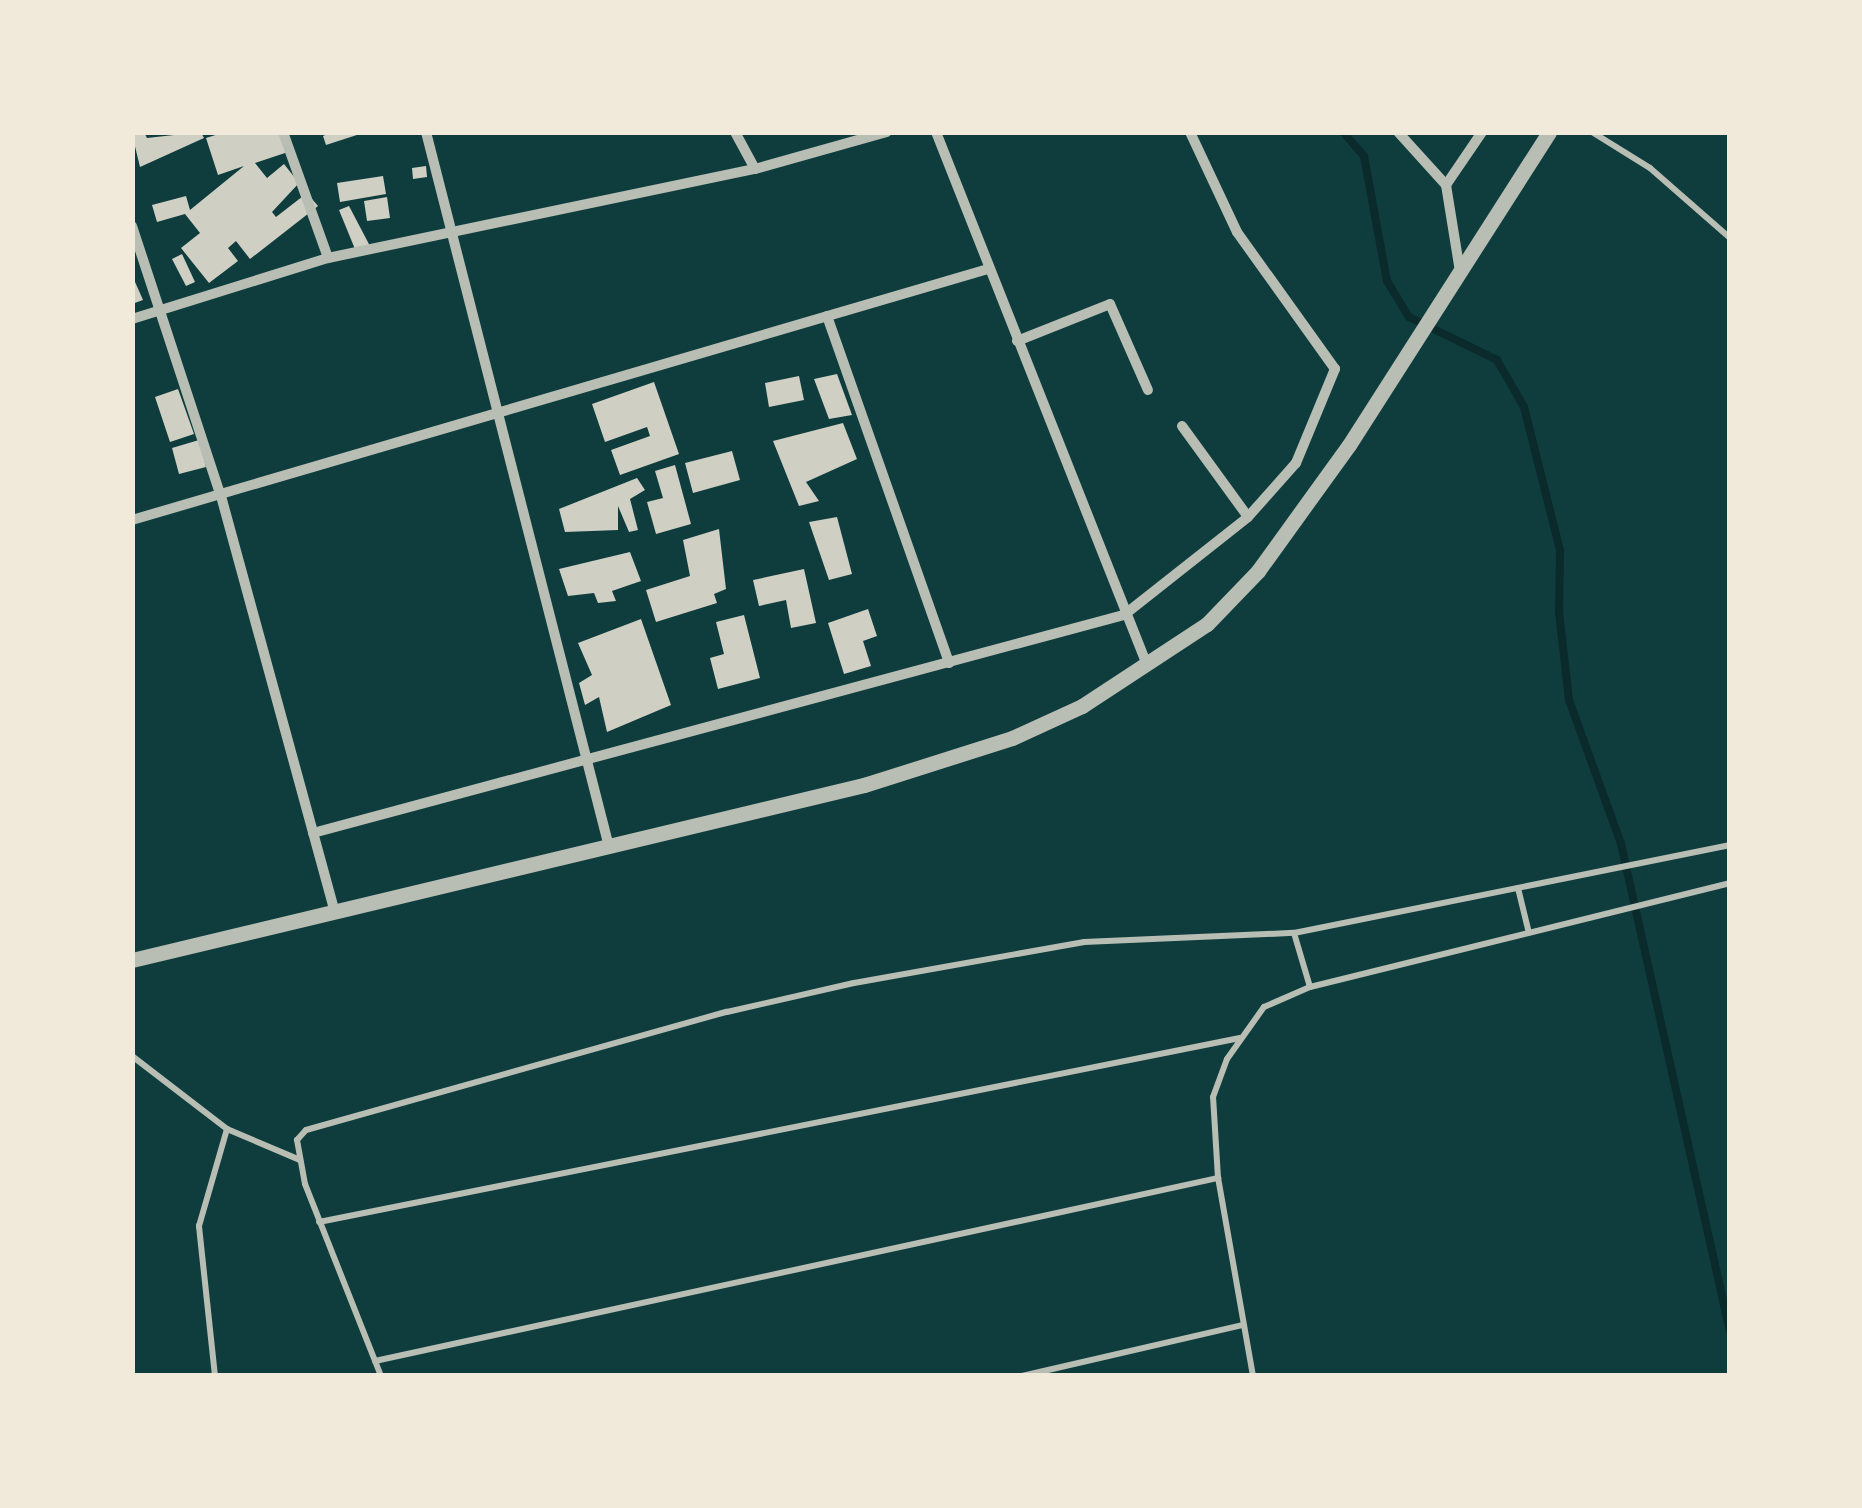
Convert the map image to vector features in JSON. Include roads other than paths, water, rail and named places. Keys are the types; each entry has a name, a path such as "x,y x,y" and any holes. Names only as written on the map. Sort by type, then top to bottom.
{"street":[{"path":"283,132 328,258"},
{"path":"426,132 608,843"},
{"path":"735,132 756,169"},
{"path":"132,319 328,258 756,169 887,132"},
{"path":"936,132 1124,615 1148,666"},
{"path":"313,833 1124,615 1248,516 1296,462 1335,369 1237,232 1190,132"},
{"path":"1398,132 1446,185 1460,272"},
{"path":"1446,185 1482,132"},
{"path":"132,960 936,764 1051,722 1148,666 1207,624 1258,571 1416,342 1549,132"},
{"path":"132,226 164,308 222,496 334,910"},
{"path":"132,520 988,268"},
{"path":"1016,341 1110,304 1148,390"},
{"path":"826,316 950,663"},
{"path":"1182,426 1248,516"}],"lane":[{"path":"1592,132 1650,168 1730,238"},
{"path":"381,1376 320,1222 300,1160 299,1136 312,1128 746,1008 1084,942 1294,933 1730,845"},
{"path":"1253,1376 1218,1178 1213,1097 1240,1038 1264,1007 1310,987 1730,883"},
{"path":"1518,888 1529,933"},
{"path":"1294,933 1310,987"},
{"path":"320,1222 1240,1038"},
{"path":"132,1056 227,1129 300,1160"},
{"path":"215,1376 198,1226 227,1129"},
{"path":"375,1361 1218,1178"},
{"path":"1022,1376 1243,1325"}],"waterway":[{"path":"1343,132 1364,156 1387,281 1409,317 1497,360 1524,407 1560,550 1559,612 1569,700 1621,844 1730,1330"}]}
